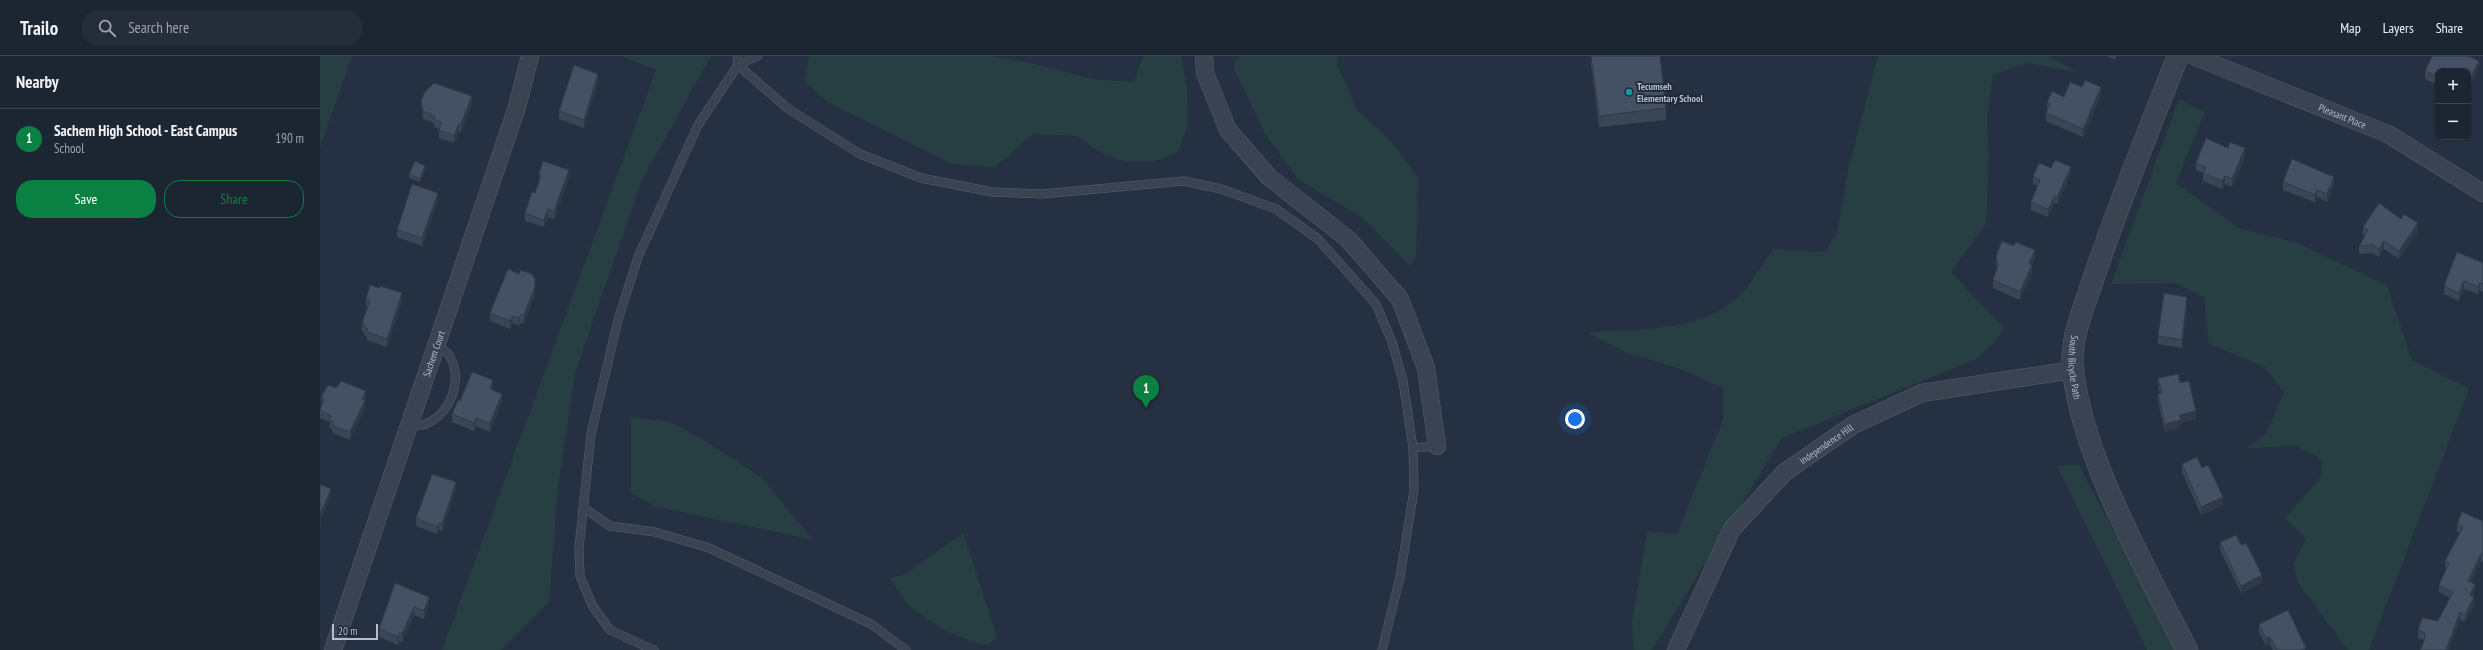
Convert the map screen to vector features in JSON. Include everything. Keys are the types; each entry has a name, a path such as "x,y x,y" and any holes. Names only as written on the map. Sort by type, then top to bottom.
{"street":[{"name":"Sachem Court","path":"333,650 517,107 530,56"},
{"path":"1204,56 1205,73 1228,130 1269,177 1348,239 1400,299 1426,368 1437,446"},
{"name":"South Bicycle Path","path":"2178,56 2119,204 2078,332 2073,370 2089,436 2112,496 2187,650"},
{"name":"Pleasant Place","path":"2194,56 2388,134 2483,193"},
{"name":"Independence Hill","path":"1676,650 1732,529 1785,472 1853,425 1922,393 2073,370"}],"lane":[{"path":"737,56 738,65 787,108 860,154 921,178 992,192 1042,194 1184,181 1221,188 1276,209 1318,239 1376,304 1392,342 1403,381 1413,448 1413,497 1400,577 1382,650"},
{"path":"654,650 610,630 592,605 580,576 579,548 591,434 618,320 638,257 698,125 738,65 758,56"},
{"path":"410,424 422,425 438,417 447,406 455,387 455,370 450,356 436,345"},
{"path":"1413,448 1437,446"},
{"path":"583,507 610,526 655,532 709,548 871,624 906,650"}],"green space":[{"path":"320,56 352,56 320,148"},
{"path":"621,56 711,56 642,180 575,373 558,487 549,602 501,650 442,650 656,70"},
{"path":"809,56 990,56 1027,62 1092,79 1134,82 1143,56 1181,56 1187,87 1188,123 1178,152 1155,161 1123,161 1101,153 1077,136 1033,134 995,167 952,164 827,102 805,81"},
{"path":"1240,56 1337,56 1338,66 1357,110 1390,140 1418,177 1416,255 1410,266 1363,218 1299,180 1265,134 1233,67"},
{"path":"1878,56 2048,56 2078,72 2026,63 1993,75 1987,118 1989,156 1986,224 1951,272 2004,328 1997,340 1976,359 1782,438 1652,650 1634,650 1632,621 1647,531 1677,534 1723,420 1723,388 1680,369 1625,352 1587,332 1667,327 1706,317 1723,308 1744,291 1773,249 1825,252 1838,231 1848,169"},
{"path":"2179,99 2205,112 2176,183 2239,228 2298,243 2387,286 2412,360 2469,389 2369,650 2348,650 2298,583 2294,563 2306,539 2285,518 2321,477 2322,460 2296,445 2246,449 2266,433 2284,393 2265,367 2209,344 2204,297 2176,283 2111,284"},
{"path":"631,417 670,422 707,442 761,477 813,540 654,506 631,493"},
{"path":"2079,465 2175,650 2147,650 2057,466"},
{"path":"963,533 997,637 989,644 980,644 945,631 910,607 890,579 907,573"}],"building":[{"name":"Tecumseh Elementary School","path":"1591,56 1660,56 1666,108 1599,116"},
{"path":"2432,56 2469,56 2479,61 2471,77 2471,68 2435,68 2435,76 2425,71"},
{"path":"574,65 598,74 584,120 559,111"},
{"path":"2085,80 2101,87 2083,129 2046,113 2050,104 2047,103 2052,91 2064,97 2070,82 2082,87"},
{"path":"434,83 472,96 461,124 459,123 454,136 439,130 441,122 434,119 435,116 423,111 421,101 425,92"},
{"path":"2206,138 2228,148 2230,142 2245,148 2232,179 2225,176 2222,181 2203,173 2206,167 2196,163"},
{"path":"2292,159 2334,177 2327,194 2317,190 2315,195 2283,182"},
{"path":"2055,160 2071,167 2057,197 2055,196 2048,209 2031,202 2040,180 2033,176 2039,163 2051,168"},
{"path":"415,161 425,166 420,179 409,174"},
{"path":"543,161 569,170 554,211 548,209 544,220 525,213 532,192 535,193 541,176 539,173"},
{"path":"412,184 438,193 422,238 397,230"},
{"path":"2379,203 2401,219 2404,214 2418,223 2399,251 2384,241 2379,249 2372,245 2359,246 2368,230 2363,227"},
{"path":"2002,241 2014,246 2016,242 2035,250 2029,264 2032,265 2020,292 1993,280 1998,265 1996,256"},
{"path":"2457,252 2483,263 2483,284 2480,283 2478,287 2464,281 2459,293 2444,286"},
{"path":"508,269 519,274 520,270 532,274 535,279 535,287 524,315 520,315 519,318 513,316 510,321 490,313"},
{"path":"370,285 379,288 380,286 402,293 387,339 367,332 368,329 364,328 365,324 362,323 370,301 366,299"},
{"path":"2164,293 2187,297 2182,340 2158,336"},
{"path":"472,372 493,380 490,389 502,394 490,424 476,418 474,423 452,414 458,400 460,401"},
{"path":"2178,374 2180,383 2189,381 2196,411 2179,415 2181,420 2165,424 2158,394 2162,393 2158,378"},
{"path":"341,381 366,391 362,399 365,400 350,432 333,426 334,422 330,421 331,416 320,410 324,399 321,397 328,385 336,388"},
{"path":"2197,457 2202,468 2208,465 2223,497 2201,507 2182,464"},
{"path":"432,474 456,482 442,524 439,523 437,527 416,518"},
{"path":"320,484 331,489 320,515"},
{"path":"2462,512 2483,521 2483,555 2481,554 2468,581 2475,584 2470,595 2474,597 2465,615 2460,612 2446,650 2420,650 2424,641 2425,633 2418,630 2422,618 2438,621 2453,592 2439,585 2449,563 2445,561 2463,527 2457,524"},
{"path":"2236,535 2241,545 2246,543 2262,575 2241,586 2220,542"},
{"path":"395,583 429,597 424,611 414,607 402,634 399,633 398,637 379,629"},
{"path":"2288,610 2306,648 2301,650 2277,650 2270,637 2266,638 2259,624"}],"place":[{"name":"Tecumseh Elementary School","path":"1629,92"},
{"name":"Sachem High School - East Campus","path":"1146,408"}]}
